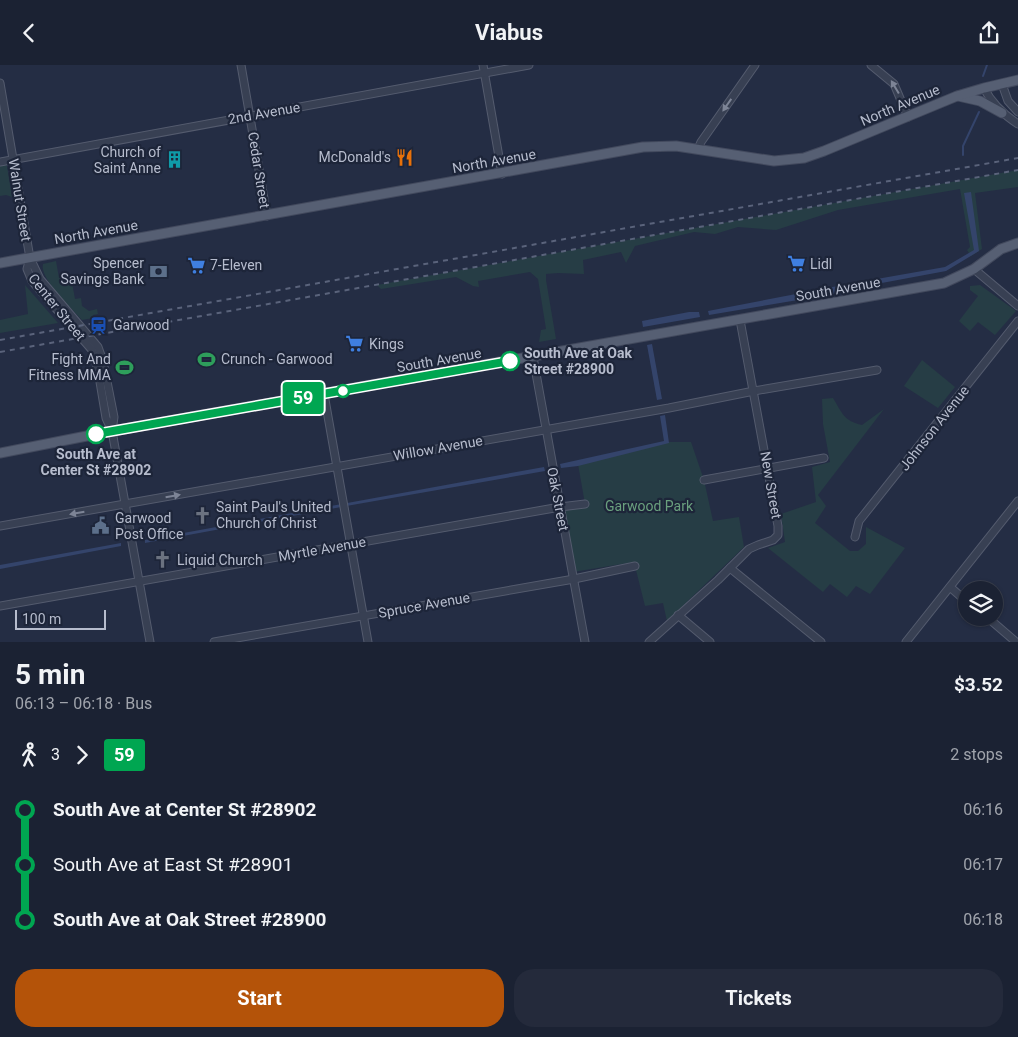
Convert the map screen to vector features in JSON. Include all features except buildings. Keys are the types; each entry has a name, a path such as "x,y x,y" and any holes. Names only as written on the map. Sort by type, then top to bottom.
{"main road":[{"name":"North Avenue","path":"0,263 502,174 643,147 676,146 759,159 788,161 824,151 957,96 1018,81"},
{"path":"957,96 980,101 1002,113"},
{"name":"South Avenue","path":"0,453 112,431 944,283 974,269 1001,249 1018,243"}],"street":[{"name":"Cedar Street","path":"241,65 267,216"},
{"name":"2nd Avenue","path":"0,162 250,116 484,69 529,65"},
{"path":"698,149 701,141 755,65"},
{"path":"871,65 894,84 908,117"},
{"path":"484,69 502,174"},
{"name":"Walnut Street","path":"0,83 30,258"},
{"path":"1002,84 1011,106 1018,112"},
{"path":"984,88 992,102 1002,113 1018,125"},
{"name":"Center Street","path":"30,258 27,269 32,281 92,350 106,418 112,431 150,642"},
{"path":"974,269 1018,306"},
{"name":"New Street","path":"730,568 749,549 773,541 778,535 778,526 740,320"},
{"name":"Johnson Avenue","path":"855,537 859,521 1018,321"},
{"name":"Oak Street","path":"533,357 585,642"},
{"name":"Willow Avenue","path":"0,526 669,408 754,391 877,371"},
{"path":"324,394 368,642"},
{"path":"704,480 824,459"},
{"path":"906,642 1018,501"},
{"name":"Myrtle Avenue","path":"0,606 585,504"},
{"name":"Spruce Avenue","path":"214,642 574,579 635,566"},
{"path":"648,642 730,568 821,642"},
{"path":"950,587 958,594"},
{"path":"678,615 710,642"},
{"path":"998,626 1016,639"}],"green space":[{"path":"4,164 7,166 12,197 0,196 0,165"},
{"path":"1018,170 1018,187 975,193 982,249 971,256 967,250 970,247 960,189 838,210 776,230 738,227 715,234 694,232 635,246 626,263 621,252 583,260 584,274 546,274 556,339 539,342 541,330 546,329 538,279 530,272 478,281 479,287 456,277 381,289 377,285"},
{"path":"56,261 59,278 71,277 75,299 81,298 82,306 89,311 97,309 98,314 93,315 93,318 82,320 51,285 43,270 43,264"},
{"path":"25,285 58,323 0,333 0,320 28,314"},
{"path":"980,285 1016,311 995,335 978,322 970,331 959,321 978,296 970,290 970,286"},
{"path":"922,360 955,387 938,408 904,386"},
{"path":"833,398 847,419 862,425 884,409 818,495 826,506 815,523 850,551 858,551 866,544 866,527 905,548 870,594 856,586 847,597 830,584 823,592 768,548 785,542 781,514 816,502 812,467 830,462 823,424 822,399"},
{"name":"Garwood Park","path":"668,442 691,442 704,480 713,521 739,517 744,547 667,621 663,603 645,606 634,562 573,572 561,512 585,504 578,464"}],"water":[{"path":"971,192 979,251 946,271 855,288 854,283 945,267 974,250 964,193"},
{"path":"843,285 844,290 840,293 709,315 708,311"},
{"path":"689,312 699,312 700,317 643,327 642,321"},
{"path":"652,344 662,399 657,400 647,345"},
{"path":"665,415 669,443 578,466 561,468 560,464 664,441 660,416"},
{"path":"544,467 545,471 145,543 145,540"},
{"path":"121,543 121,546 0,569 0,565"}],"waterway":[{"path":"983,76 987,65"},
{"path":"963,155 963,146 979,112"}],"railway":[{"path":"0,340 1018,158"},
{"path":"0,352 1018,170"}],"bus line":[{"name":"59","path":"96,434 510,361"}],"place":[{"name":"McDonald's","path":"405,157"},
{"name":"Church of Saint Anne","path":"175,160"},
{"name":"Lidl","path":"796,264"},
{"name":"7-Eleven","path":"196,265"},
{"name":"Spencer Savings Bank","path":"158,271"},
{"name":"Garwood","path":"99,325"},
{"name":"Kings","path":"355,344"},
{"name":"Crunch - Garwood","path":"207,359"},
{"name":"South Ave at Oak Street #28900","path":"510,361"},
{"name":"Fight And Fitness MMA","path":"125,367"},
{"name":"South Ave at Center St #28902","path":"96,434"},
{"name":"Saint Paul's United Church of Christ","path":"202,515"},
{"name":"Garwood Post Office","path":"101,526"},
{"name":"Liquid Church","path":"163,560"}]}
